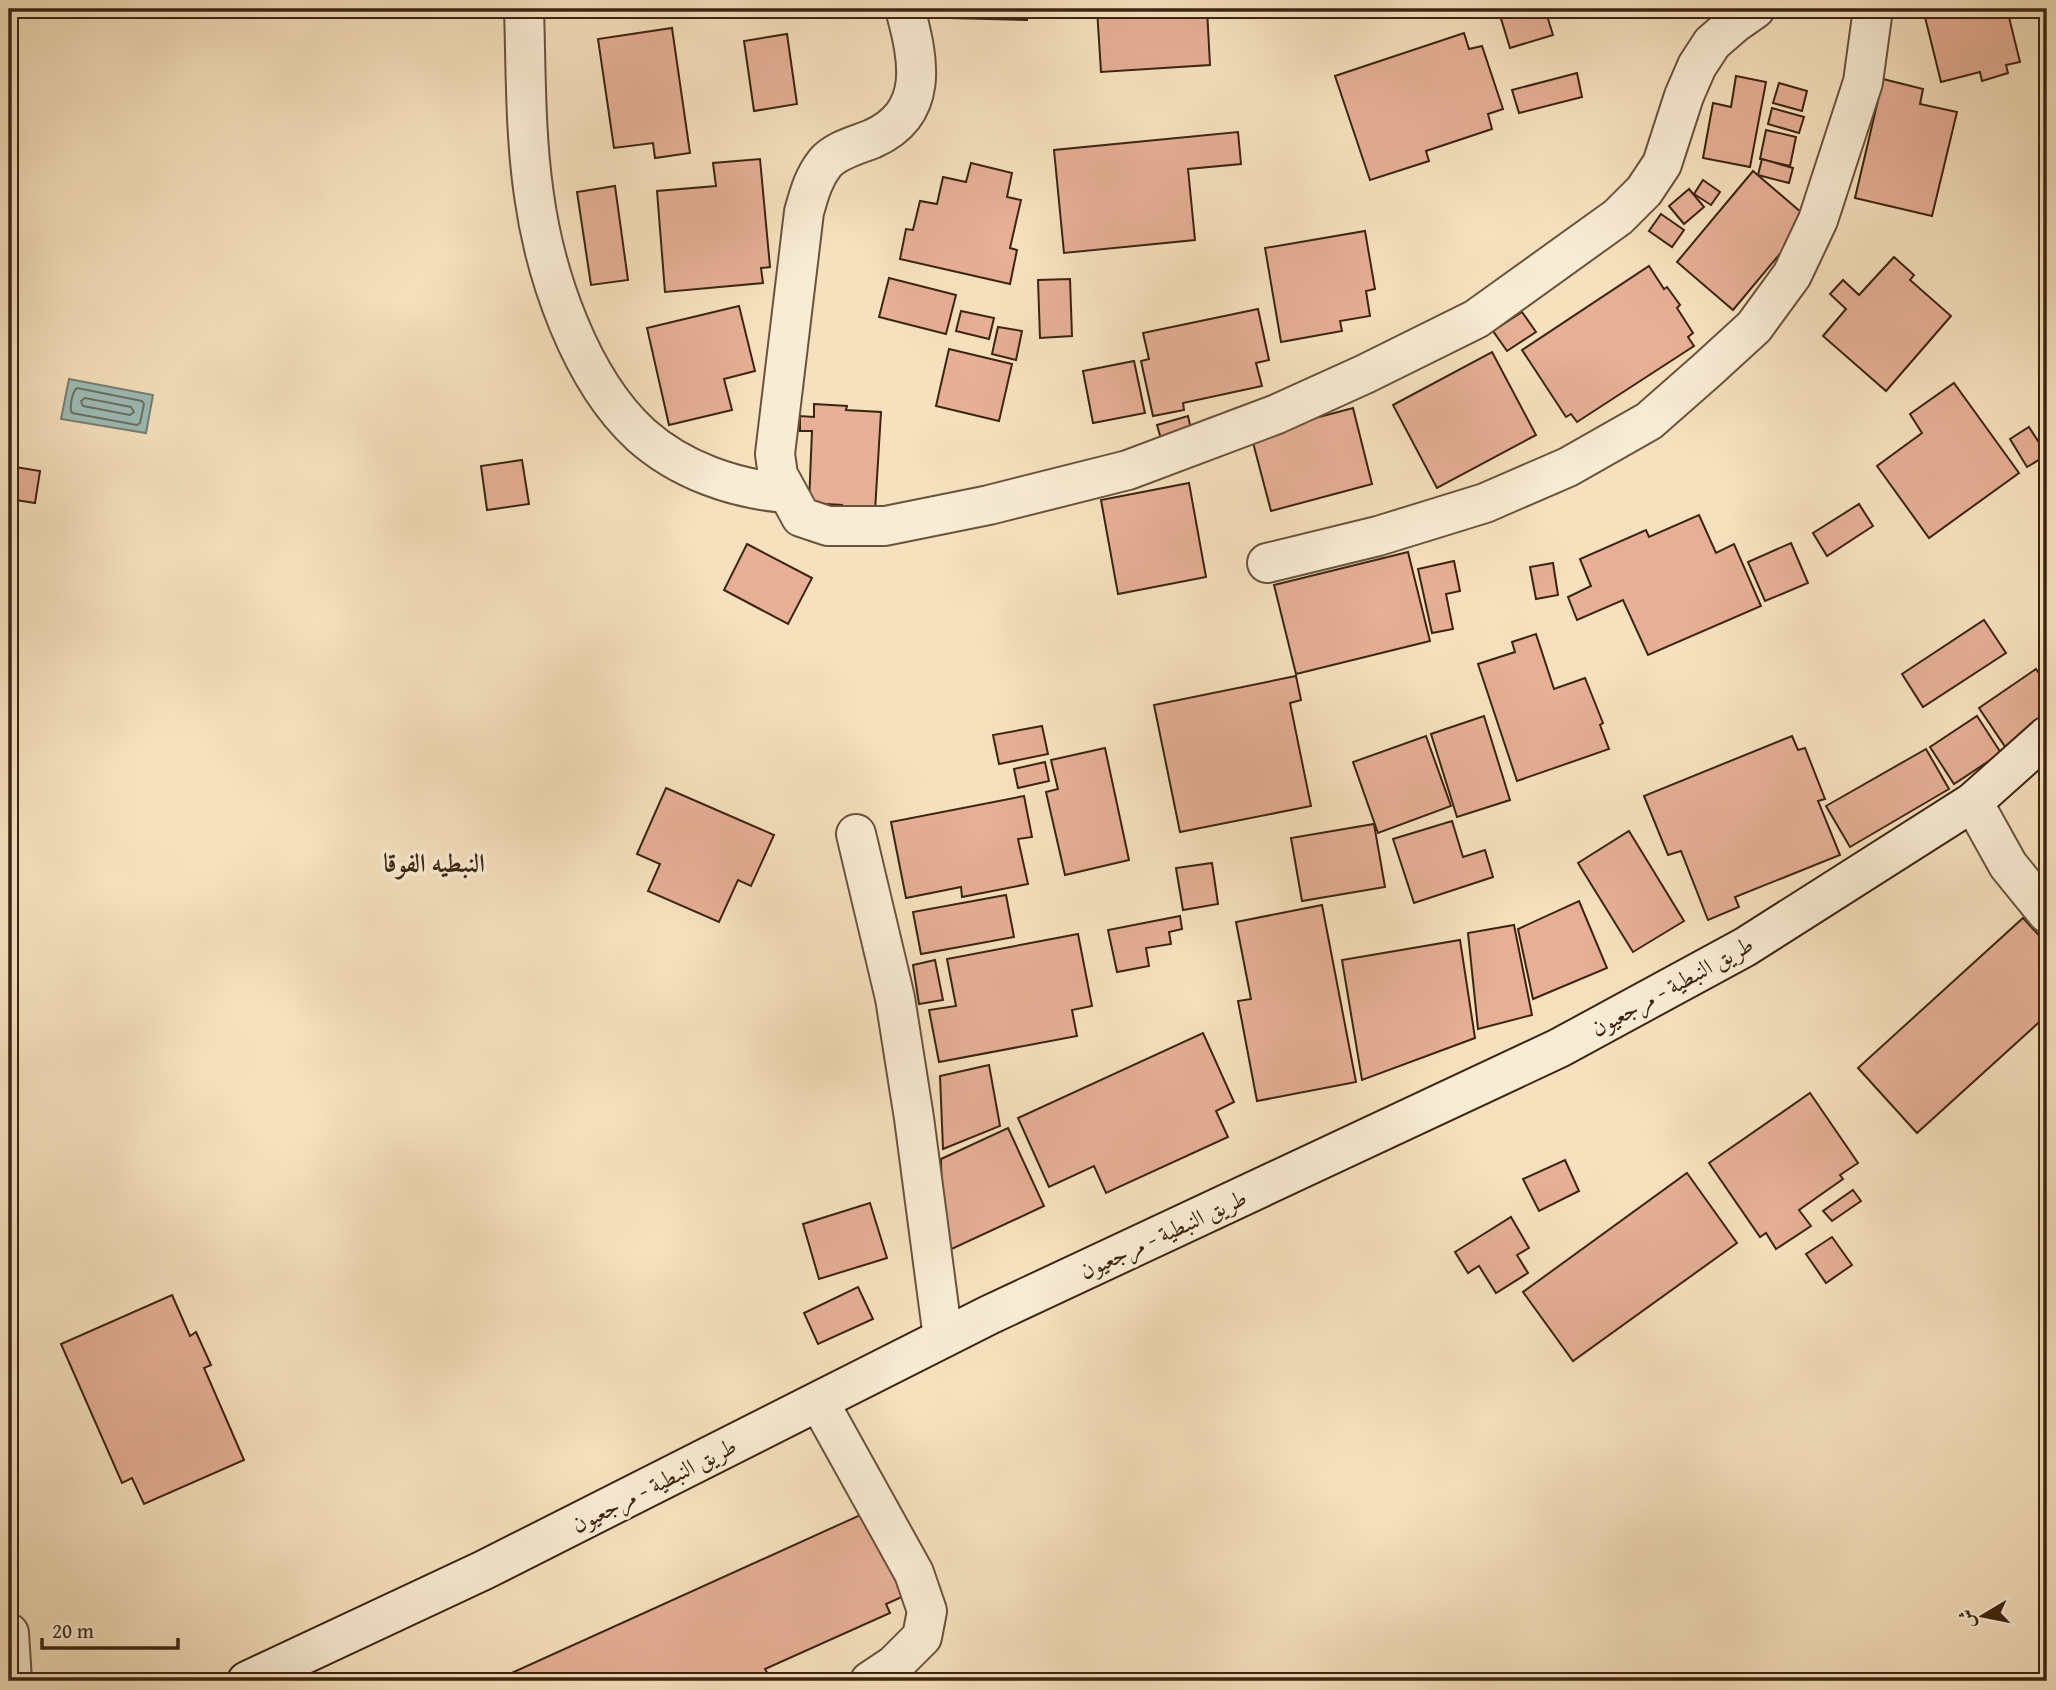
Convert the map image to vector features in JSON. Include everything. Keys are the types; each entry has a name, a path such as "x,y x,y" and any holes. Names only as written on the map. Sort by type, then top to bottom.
{"street":[{"path":"524,9 534,195 545,252 565,314 605,394 640,434 673,459 719,480 761,491 786,493"},
{"path":"905,9 914,40 916,71 915,93 909,109 901,120 880,135 838,152 826,162 812,184 804,212 775,454 778,475 801,517 828,526 885,526 989,505 1128,470 1277,414 1415,350 1476,318 1618,217 1644,191 1662,164 1684,96 1697,66 1712,43 1755,9"},
{"path":"1266,563 1378,536 1485,503 1568,467 1649,421 1707,370 1754,327 1792,275 1818,220 1863,82 1873,9"},
{"name":"طريق النبطية - مرجعيون","path":"247,1681 484,1570 943,1338 1559,1048 1745,947 1973,802 2047,736"},
{"path":"1973,802 2008,865 2047,912"},
{"path":"856,834 895,998 943,1338"},
{"path":"819,1402 914,1573 927,1611 922,1637 894,1665 870,1681"},
{"path":"9,1633 12,1681"}],"water":[{"path":"69,379 153,395 146,433 61,419"}],"building":[{"path":"911,9 1027,9 1027,20 911,17"},
{"path":"1097,9 1207,9 1210,65 1101,72"},
{"path":"1498,9 1545,9 1553,35 1510,48"},
{"path":"1923,9 2007,9 2020,62 2006,65 2008,73 1982,81 1980,72 1941,82"},
{"path":"672,28 690,153 655,158 653,143 614,148 598,39"},
{"path":"1464,33 1469,49 1482,46 1503,109 1488,114 1492,129 1426,151 1429,161 1370,180 1335,76"},
{"path":"787,34 797,104 754,111 744,41"},
{"path":"1577,73 1582,97 1519,113 1512,90"},
{"path":"1736,76 1766,82 1750,167 1703,158 1713,103 1731,107"},
{"path":"1883,79 1923,89 1920,104 1957,112 1932,216 1855,198"},
{"path":"1779,83 1807,91 1802,111 1773,103"},
{"path":"1772,108 1804,117 1799,133 1768,124"},
{"path":"1766,130 1796,137 1790,166 1760,159"},
{"path":"1238,132 1241,164 1188,169 1195,240 1064,253 1054,150"},
{"path":"760,159 770,267 761,268 763,283 665,292 657,191 716,186 713,163"},
{"path":"1762,159 1793,168 1789,183 1758,175"},
{"path":"971,163 1012,173 1007,197 1021,200 1010,248 1017,250 1010,284 900,259 906,229 913,230 920,201 937,204 943,177 966,182"},
{"path":"1753,171 1809,219 1733,310 1677,262"},
{"path":"1703,180 1720,192 1711,205 1694,194"},
{"path":"615,186 628,280 591,285 577,192"},
{"path":"1689,189 1704,207 1684,224 1669,206"},
{"path":"1661,214 1684,230 1672,247 1649,231"},
{"path":"1365,231 1375,289 1366,291 1370,316 1340,321 1342,331 1281,342 1265,248"},
{"path":"1894,257 1914,275 1910,280 1951,316 1886,391 1823,336 1846,309 1830,294 1843,280 1859,295"},
{"path":"1649,266 1664,289 1667,287 1680,305 1677,308 1693,333 1688,337 1694,346 1577,422 1571,414 1566,417 1522,350"},
{"path":"889,278 956,295 946,334 879,317"},
{"path":"1070,279 1072,336 1040,338 1038,280"},
{"path":"739,306 755,371 724,379 732,410 669,425 647,328"},
{"path":"1258,309 1269,360 1256,363 1262,386 1183,403 1184,410 1153,416 1141,361 1149,359 1143,333"},
{"path":"961,311 994,318 989,339 956,331"},
{"path":"1522,312 1536,332 1507,351 1493,331"},
{"path":"998,327 1022,331 1016,360 992,354"},
{"path":"949,349 1012,364 999,421 936,406"},
{"path":"1492,352 1536,435 1437,488 1393,405"},
{"path":"1134,361 1145,413 1093,423 1083,371"},
{"path":"1954,383 2019,473 1929,538 1877,466 1922,433 1910,414"},
{"path":"814,404 847,406 846,410 881,412 875,511 809,503 812,431 800,431 800,416 814,417"},
{"path":"1353,408 1372,484 1271,511 1251,435"},
{"path":"1188,416 1191,429 1161,439 1157,425"},
{"path":"2029,427 2047,455 2027,467 2010,439"},
{"path":"522,460 529,504 487,510 481,466"},
{"path":"9,466 40,471 35,503 9,499"},
{"path":"1189,483 1206,577 1118,594 1101,500"},
{"path":"1859,504 1873,526 1827,556 1813,533"},
{"path":"1699,515 1716,553 1734,544 1761,606 1648,655 1623,600 1577,620 1568,597 1591,586 1580,559 1646,530 1649,537"},
{"path":"1791,543 1808,583 1765,601 1748,562"},
{"path":"747,544 812,578 788,624 724,590"},
{"path":"1408,552 1430,641 1296,674 1274,585"},
{"path":"1454,561 1460,591 1446,594 1453,629 1432,633 1418,569"},
{"path":"1553,563 1558,595 1536,599 1530,567"},
{"path":"1984,620 2006,653 1923,707 1902,674"},
{"path":"1536,634 1554,689 1585,678 1603,723 1600,725 1609,749 1517,781 1478,664 1515,652 1512,642"},
{"path":"2036,669 2047,685 2047,720 2006,748 1979,708"},
{"path":"1296,676 1301,700 1290,703 1311,806 1180,832 1154,705"},
{"path":"1484,716 1510,800 1457,817 1431,734"},
{"path":"1977,716 2001,753 1954,784 1930,747"},
{"path":"1042,726 1048,754 999,764 993,735"},
{"path":"1426,736 1451,806 1378,833 1353,762"},
{"path":"1792,736 1798,750 1805,748 1825,799 1818,801 1840,855 1735,897 1739,907 1708,920 1681,851 1668,855 1644,796"},
{"path":"1105,748 1129,860 1065,875 1046,792 1058,789 1051,760"},
{"path":"1926,749 1949,789 1850,847 1826,806"},
{"path":"1045,762 1049,781 1018,788 1014,769"},
{"path":"666,788 774,835 751,886 738,880 719,922 648,891 660,864 637,854"},
{"path":"1024,796 1032,837 1018,839 1028,884 962,897 961,887 906,898 891,822"},
{"path":"1452,821 1463,857 1485,850 1493,877 1414,903 1393,839"},
{"path":"1374,824 1385,887 1302,901 1291,838"},
{"path":"1629,831 1684,921 1633,952 1578,863"},
{"path":"1212,863 1218,904 1183,910 1176,868"},
{"path":"1006,895 1014,937 921,954 913,912"},
{"path":"1579,901 1607,968 1533,999 1518,929"},
{"path":"1322,905 1356,1082 1257,1101 1238,1001 1251,999 1236,922"},
{"path":"1180,916 1182,929 1169,932 1171,944 1146,948 1149,966 1117,972 1108,930"},
{"path":"2023,918 2047,944 2047,1015 1917,1133 1858,1068"},
{"path":"1514,925 1532,1015 1478,1029 1468,933"},
{"path":"1078,934 1092,1006 1072,1010 1077,1036 939,1062 929,1010 956,1006 947,959"},
{"path":"1460,940 1475,1038 1362,1080 1342,960"},
{"path":"935,960 943,1000 919,1004 913,965"},
{"path":"1203,1033 1234,1102 1216,1111 1228,1137 1106,1193 1094,1166 1049,1187 1018,1118"},
{"path":"989,1065 1000,1126 943,1149 940,1076"},
{"path":"1810,1093 1858,1163 1840,1175 1843,1179 1799,1210 1811,1226 1776,1249 1766,1233 1760,1237 1709,1163"},
{"path":"1008,1128 1044,1206 943,1253 941,1159"},
{"path":"1565,1160 1579,1191 1539,1211 1523,1179"},
{"path":"1687,1173 1737,1243 1573,1361 1523,1292"},
{"path":"1853,1190 1861,1201 1832,1221 1823,1211"},
{"path":"870,1203 887,1258 819,1279 803,1224"},
{"path":"1511,1217 1529,1248 1517,1255 1528,1273 1496,1293 1479,1266 1468,1273 1455,1252"},
{"path":"1832,1237 1852,1265 1826,1283 1806,1254"},
{"path":"858,1287 873,1319 818,1344 804,1313"},
{"path":"172,1295 190,1336 196,1332 211,1365 204,1368 244,1460 144,1504 132,1478 122,1483 61,1344"},
{"path":"867,1512 904,1596 886,1604 890,1613 765,1669 769,1676 757,1681 494,1681"}],"district":[{"name":"النبطيه الفوقا","path":"434,863"}]}
